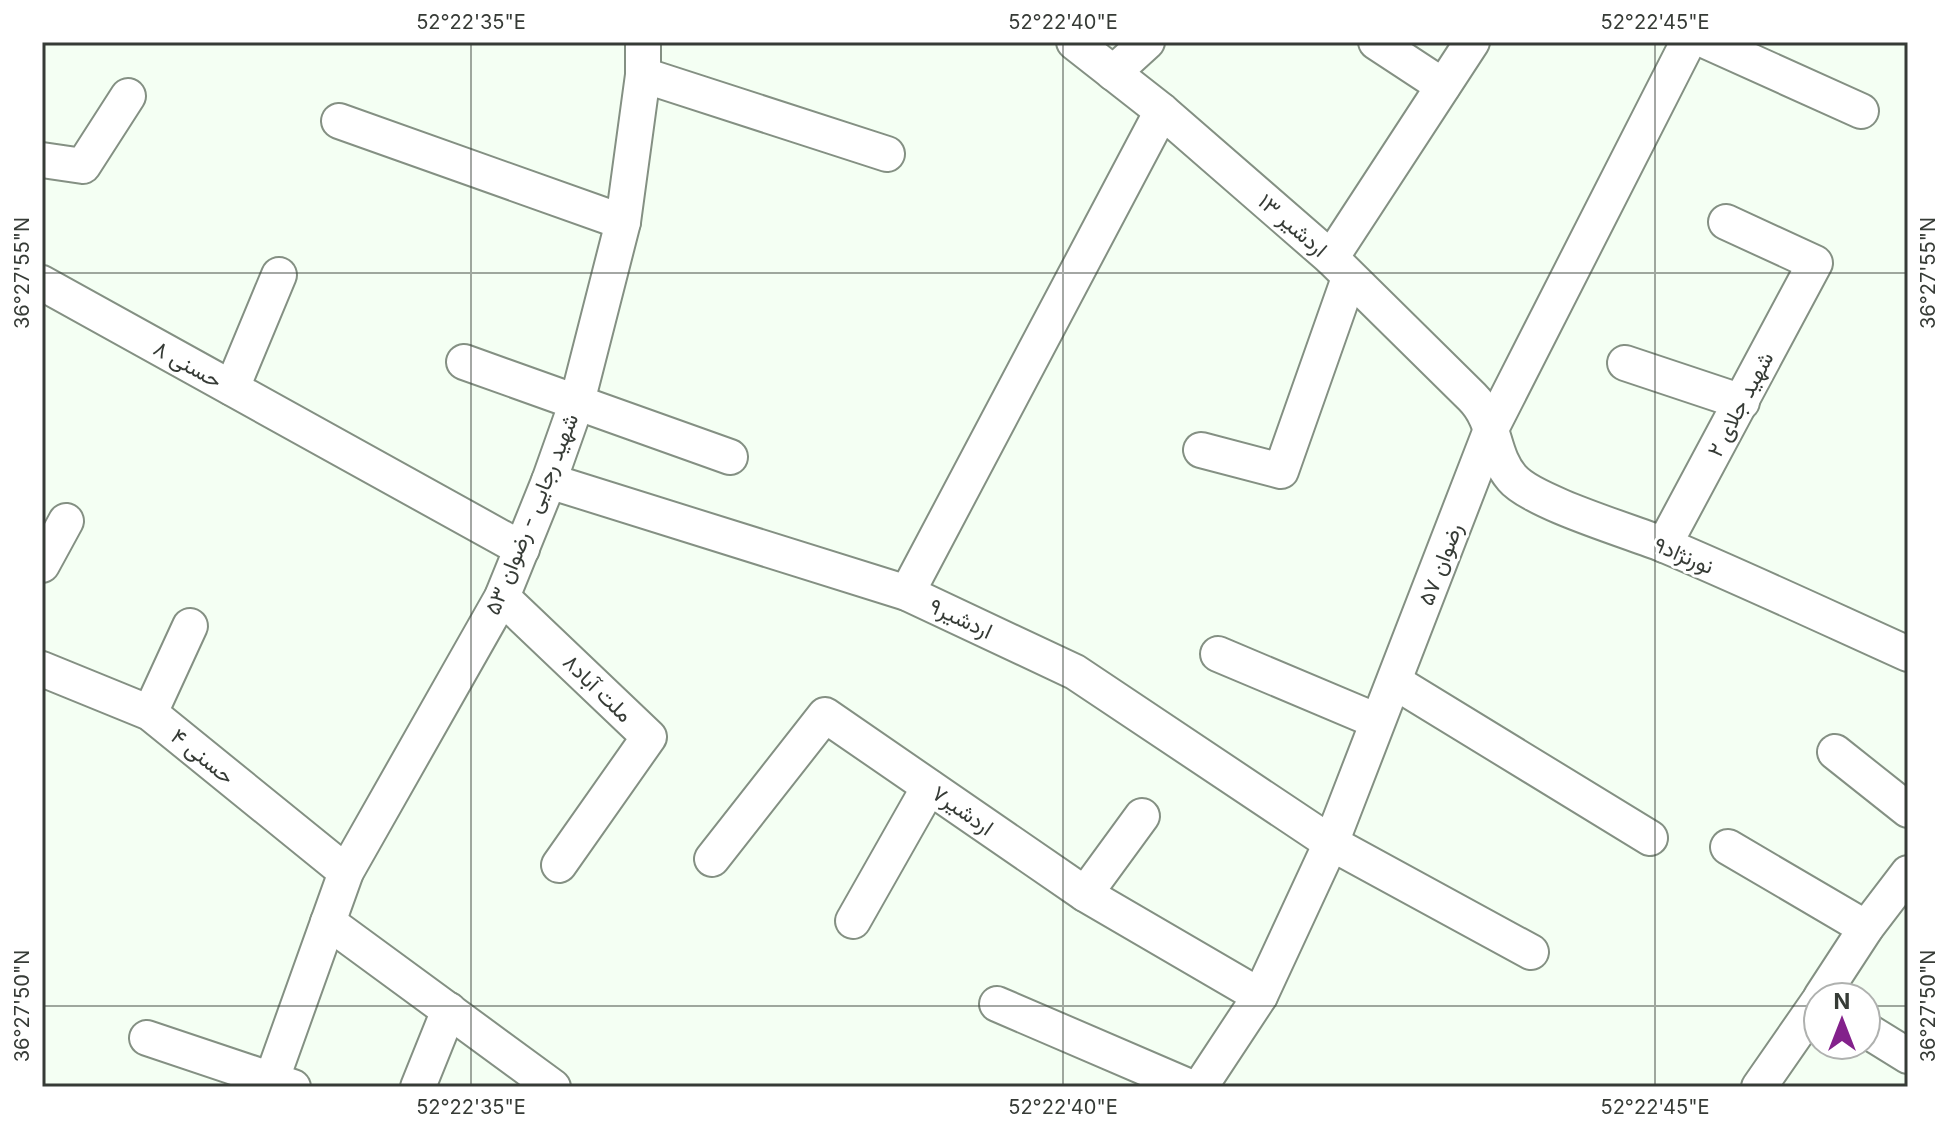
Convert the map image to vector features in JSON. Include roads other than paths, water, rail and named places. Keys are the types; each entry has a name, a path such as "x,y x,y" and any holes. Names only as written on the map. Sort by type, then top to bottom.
{"street":[{"name":"اردشیر ۱۳","path":"1074,42 1162,111 1340,268 1485,410 1492,427"},
{"path":"1113,73 1147,42"},
{"path":"1376,42 1443,86"},
{"path":"1201,450 1281,471 1340,268 1443,86 1472,42"},
{"name":"رضوان ۵۷","path":"1200,1087 1260,996 1331,843 1492,427 1688,42"},
{"path":"1708,42 1861,111"},
{"path":"643,59 887,154"},
{"name":"شهید رجایی - رضوان ۵۳","path":"278,1085 346,872 502,597 549,481 577,402 623,222 643,59"},
{"path":"42,160 83,166 128,96"},
{"path":"907,593 1162,111"},
{"path":"339,121 623,222"},
{"name":"شهید جلای ۲","path":"1664,545 1815,263 1726,222"},
{"path":"232,388 279,275"},
{"name":"حسنی ۸","path":"42,283 522,549"},
{"path":"464,362 730,457"},
{"path":"1625,363 1742,402"},
{"name":"نورنژاد۹","path":"1492,427 1503,463 1513,480 1537,494 1664,545 1908,654"},
{"name":"اردشیر۹","path":"549,481 907,593 1075,672 1331,843 1531,952"},
{"path":"42,565 66,521"},
{"name":"ملت آباد۸","path":"502,597 649,737 559,865"},
{"path":"150,713 190,626"},
{"path":"1218,654 1377,721"},
{"name":"حسنی ۴","path":"42,669 150,713 346,872"},
{"path":"1395,682 1650,838"},
{"name":"اردشیر۷","path":"712,859 825,715 1085,894 1260,996"},
{"path":"1835,752 1908,810"},
{"path":"853,921 929,787"},
{"path":"1085,894 1142,816"},
{"path":"1728,847 1866,928"},
{"path":"1831,981 1866,928 1908,873"},
{"path":"328,922 553,1087"},
{"path":"997,1004 1190,1087"},
{"path":"418,1087 449,1010"},
{"path":"1759,1087 1802,1025"},
{"path":"147,1038 278,1085"},
{"path":"1882,1040 1908,1056"}]}
